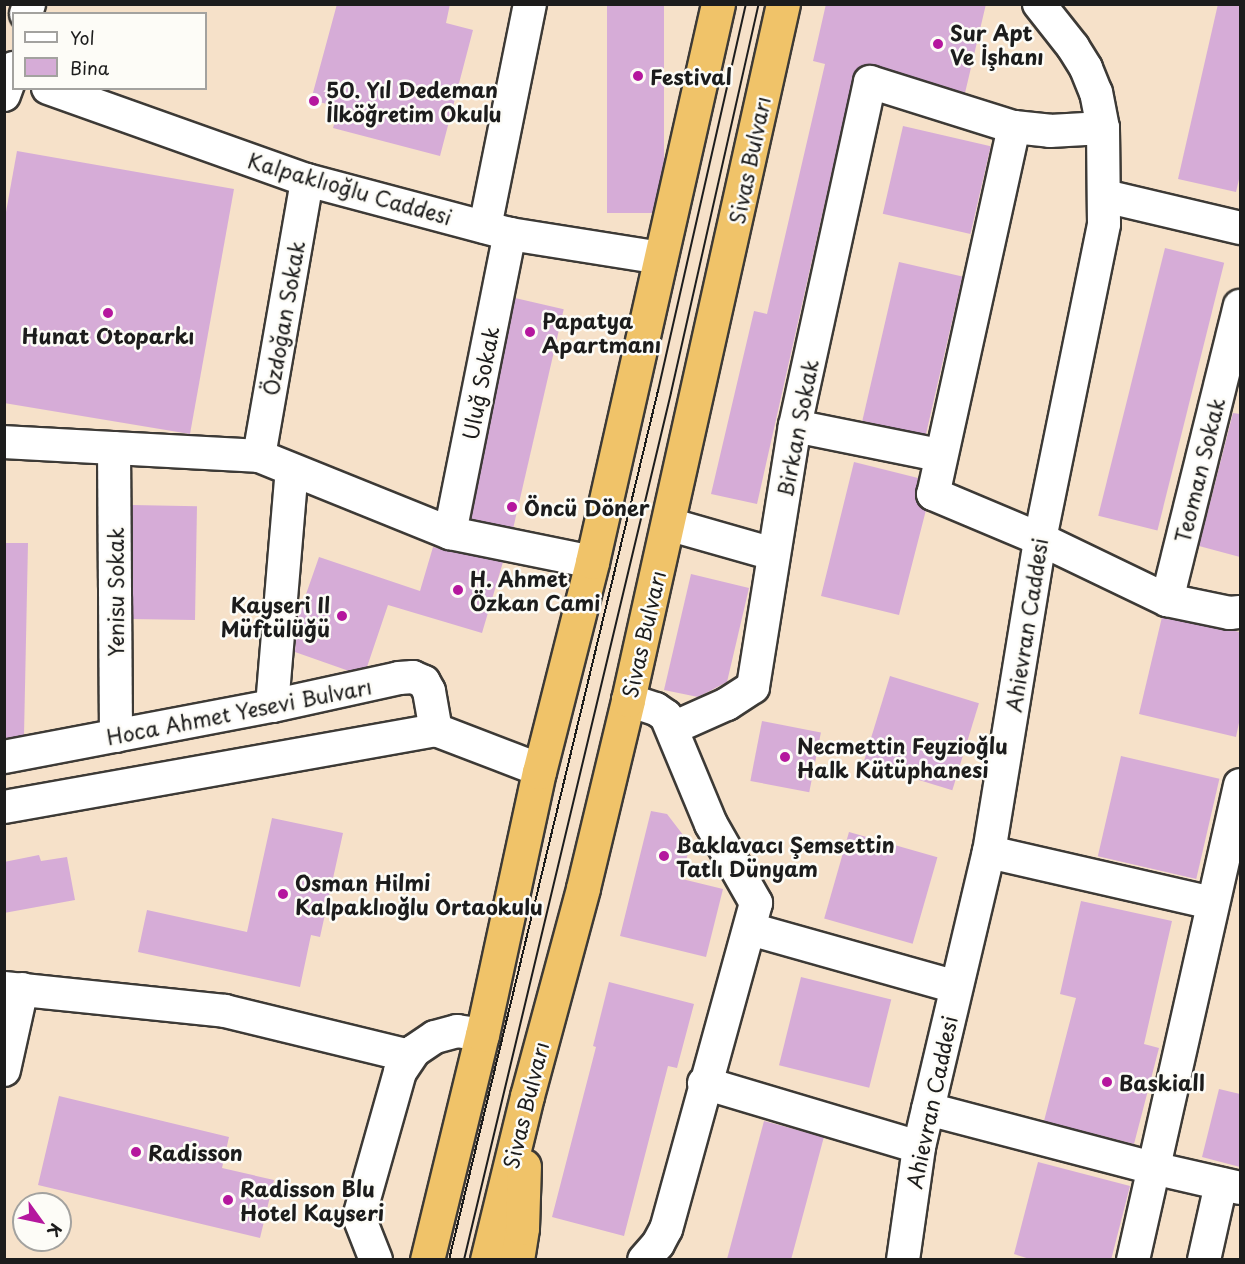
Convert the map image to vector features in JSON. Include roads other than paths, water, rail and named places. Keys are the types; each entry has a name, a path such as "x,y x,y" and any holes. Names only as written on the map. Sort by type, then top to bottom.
{"highway":[{"path":"428,1260 482,1035 540,770 592,562 718,4"},
{"name":"Sivas Bulvarı","path":"487,1260 527,1096 583,888 628,700 783,4"},
{"path":"405,1260 482,1035"},
{"path":"517,1260 522,1228 527,1096"}],"street":[{"name":"Uluğ Sokak","path":"450,533 530,4"},
{"name":"Ahievran Caddesi","path":"903,1260 928,1109 990,852 1040,539 1102,235 1105,196 1103,128 1096,93 1086,68 1039,4"},
{"name":"Birkan Sokak","path":"673,728 727,704 753,687 795,426 870,82 1014,127"},
{"name":"Kalpaklıoğlu Caddesi","path":"54,90 308,180 497,230 661,258"},
{"path":"1103,128 1050,131 1014,127 939,455 933,494 1040,539 1167,600 1230,613 1240,612"},
{"name":"Özdoğan Sokak","path":"259,456 308,180"},
{"path":"1105,196 1240,228"},
{"name":"Teoman Sokak","path":"1167,600 1240,306"},
{"path":"795,426 939,455"},
{"path":"4,442 259,456 450,533 592,562"},
{"name":"Yenisu Sokak","path":"114,448 116,736"},
{"path":"272,706 292,470"},
{"path":"668,524 773,554"},
{"name":"Hoca Ahmet Yesevi Bulvarı","path":"4,757 413,677 424,682 429,691 436,730"},
{"path":"628,700 656,709 666,716 673,728 711,824 756,903 704,1083 666,1229 658,1244 644,1260"},
{"path":"4,807 436,730 540,770"},
{"path":"1133,1260 1240,785"},
{"path":"990,852 1212,903"},
{"path":"750,929 956,987"},
{"path":"4,1070 13,989 225,1011 409,1056"},
{"path":"376,1260 359,1217 400,1072 409,1056 424,1043 446,1033 469,1031 482,1035"},
{"path":"704,1083 920,1147"},
{"path":"928,1109 1231,1186 1204,1260"}],"tram line":[{"path":"449,1260 658,391 746,4"},
{"path":"464,1260 671,393 759,4"}],"place":[{"name":"Sur Apt Ve İşhanı","path":"938,44"},
{"name":"Festival","path":"638,76"},
{"name":"50. Yıl Dedeman İlköğretim Okulu","path":"314,101"},
{"name":"Hunat Otoparkı","path":"108,313"},
{"name":"Papatya Apartmanı","path":"530,332"},
{"name":"Öncü Döner","path":"512,507"},
{"name":"H. Ahmet Özkan Cami","path":"458,590"},
{"name":"Kayseri Il Müftülüğü","path":"342,616"},
{"name":"Necmettin Feyzioğlu Halk Kütüphanesi","path":"785,757"},
{"name":"Baklavacı Şemsettin Tatlı Dünyam","path":"664,856"},
{"name":"Osman Hilmi Kalpaklıoğlu Ortaokulu","path":"283,894"},
{"name":"Baskiall","path":"1107,1082"},
{"name":"Radisson","path":"136,1152"},
{"name":"Radisson Blu Hotel Kayseri","path":"228,1200"}]}
